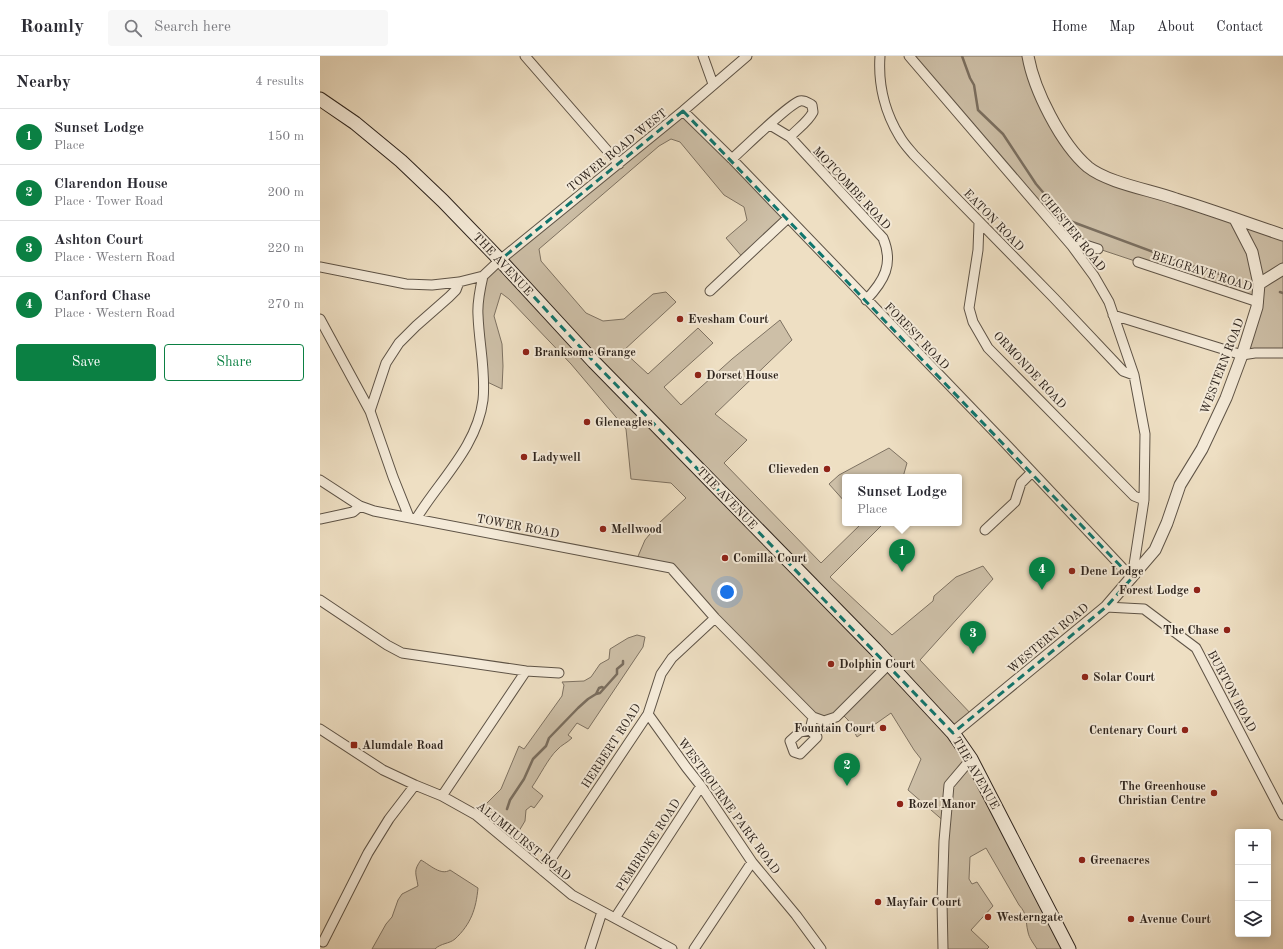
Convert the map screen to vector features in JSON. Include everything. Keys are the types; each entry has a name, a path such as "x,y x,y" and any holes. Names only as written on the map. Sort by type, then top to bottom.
{"main road":[{"name":"THE AVENUE","path":"320,99 355,123 401,161 500,260 594,362 889,664 953,733 971,759 1069,949"}],"street":[{"path":"525,56 619,164"},
{"path":"703,56 713,84"},
{"name":"TOWER ROAD WEST","path":"483,276 500,260 683,111 746,56"},
{"name":"EATON ROAD","path":"880,56 879,70 885,106 900,138 914,155 1123,371 1134,375"},
{"name":"CHESTER ROAD","path":"909,56 1066,238 1094,276 1109,302 1134,375 1145,434 1144,500 1132,578"},
{"path":"1028,56 1030,70 1049,115 1076,155 1089,168 1104,176 1132,186 1175,198 1283,235"},
{"path":"732,159 784,112 799,101 812,105 813,112 810,118 790,137"},
{"name":"FOREST ROAD","path":"683,111 732,159 1132,578"},
{"name":"MOTCOMBE ROAD","path":"770,125 790,137 883,238 887,246 888,264 885,274 876,289 866,300"},
{"path":"710,291 788,218"},
{"name":"WESTERN ROAD","path":"953,733 1106,607 1155,550 1168,523 1180,485 1202,449 1226,398 1242,355 1258,302 1260,284 1252,252 1235,219"},
{"name":"ORMONDE ROAD","path":"979,222 978,250 969,308 973,322 988,348 1134,496 1144,500"},
{"path":"1066,238 1098,249"},
{"name":"BELGRAVE ROAD","path":"1138,262 1258,302"},
{"path":"320,267 406,284 432,285 459,282 483,276 479,294 478,314 484,370 483,394 477,421 461,456 413,518 393,477 370,411 320,319"},
{"path":"1260,284 1283,269"},
{"path":"370,411 386,363 399,343 456,290 459,282"},
{"path":"1113,315 1242,355 1255,353 1283,353"},
{"path":"985,530 1015,502 1021,484 1032,472"},
{"name":"TOWER ROAD","path":"320,480 360,506 374,510 671,568 715,618 813,717"},
{"path":"320,520 352,512 360,506"},
{"path":"320,600 387,645 402,653 526,671 559,673"},
{"name":"BURTON ROAD","path":"1106,607 1144,609 1196,648 1283,815"},
{"name":"HERBERT ROAD","path":"543,871 648,714 661,674 672,658 715,618"},
{"path":"810,730 813,717 824,721 836,717 889,664"},
{"path":"442,796 526,671"},
{"name":"WESTBOURNE PARK ROAD","path":"648,714 701,786 752,862 796,915 821,949"},
{"name":"ALUMHURST ROAD","path":"320,729 383,770 415,786 442,796 476,814 572,895 672,949"},
{"path":"943,949 942,894 944,841 949,785 971,759"},
{"path":"323,942 368,853 389,819 415,786"},
{"name":"PEMBROKE ROAD","path":"615,918 701,786"},
{"path":"694,949 752,862"},
{"path":"590,949 602,912"}],"highlighted area":[{"path":"683,111 1132,578 1106,607 953,733 594,362 500,260"}],"shaded area":[{"path":"909,56 1028,56 1039,92 1089,168 1283,235 1283,353 1242,355 1258,302 1066,238"},
{"path":"683,111 788,218 744,259 726,238 747,220 744,207 724,195 680,142 671,139 659,146 539,249 541,261 586,313 603,321 624,319 653,294 666,292 676,302 623,351 648,374 698,328 713,343 664,387 681,405 732,359 780,320 792,340 715,414 747,440 724,463 821,563 859,526 881,526 830,577 892,635 933,601 934,596 956,577 983,566 993,579 920,660 973,716 953,733 1069,949 1037,949 1030,939 1024,912 986,848 970,857 969,879 972,884 977,882 993,906 971,930 989,947 987,949 943,949 946,823 908,790 921,759 891,713 857,737 848,720 841,713 836,717 813,717 671,568 636,561 645,540 659,523 686,498 671,483 631,479 626,429 571,364 509,299 501,293 494,316 502,344 502,389 483,380 478,314 483,276"},
{"path":"889,448 907,463 904,474 842,474 842,499 829,484 839,475"},
{"path":"637,635 645,637 643,647 588,729 577,723 568,735 572,738 560,747 547,762 532,787 543,796 534,808 531,806 526,810 525,821 516,836 482,808 501,789 519,746 524,749 562,696 564,685 562,682 584,681 591,677 600,664 609,659 610,649 628,638"},
{"path":"421,860 439,871 443,872 450,870 478,888 476,903 469,922 455,939 435,949 372,949 386,924 392,917 398,900 402,894 418,886 416,870"}],"waterway":[{"path":"962,56 974,85 978,110 1003,134 1036,184 1070,221 1183,263 1240,280"},
{"path":"507,809 510,800 524,779 533,759 546,746 549,738 588,699 600,693 617,674 617,669 623,664 623,661"},
{"path":"596,694 599,688 604,688"}],"place":[{"name":"Evesham Court","path":"680,319"},
{"name":"Branksome Grange","path":"526,352"},
{"name":"Dorset House","path":"698,375"},
{"name":"Gleneagles","path":"587,422"},
{"name":"Ladywell","path":"524,457"},
{"name":"Clieveden","path":"827,469"},
{"name":"Mellwood","path":"603,529"},
{"name":"Comilla Court","path":"725,558"},
{"name":"Dene Lodge","path":"1072,571"},
{"name":"Sunset Lodge","path":"902,572"},
{"name":"Canford Chase","path":"1042,590"},
{"name":"Forest Lodge","path":"1197,590"},
{"name":"The Chase","path":"1227,630"},
{"name":"Ashton Court","path":"973,654"},
{"name":"Dolphin Court","path":"831,664"},
{"name":"Solar Court","path":"1085,677"},
{"name":"Fountain Court","path":"883,728"},
{"name":"Centenary Court","path":"1185,730"},
{"name":"Alumdale Road","path":"354,745"},
{"name":"Clarendon House","path":"847,786"},
{"name":"The Greenhouse Christian Centre","path":"1214,793"},
{"name":"Rozel Manor","path":"900,804"},
{"name":"Greenacres","path":"1082,860"},
{"name":"Mayfair Court","path":"878,902"},
{"name":"Westerngate","path":"988,917"},
{"name":"Avenue Court","path":"1131,919"}]}
